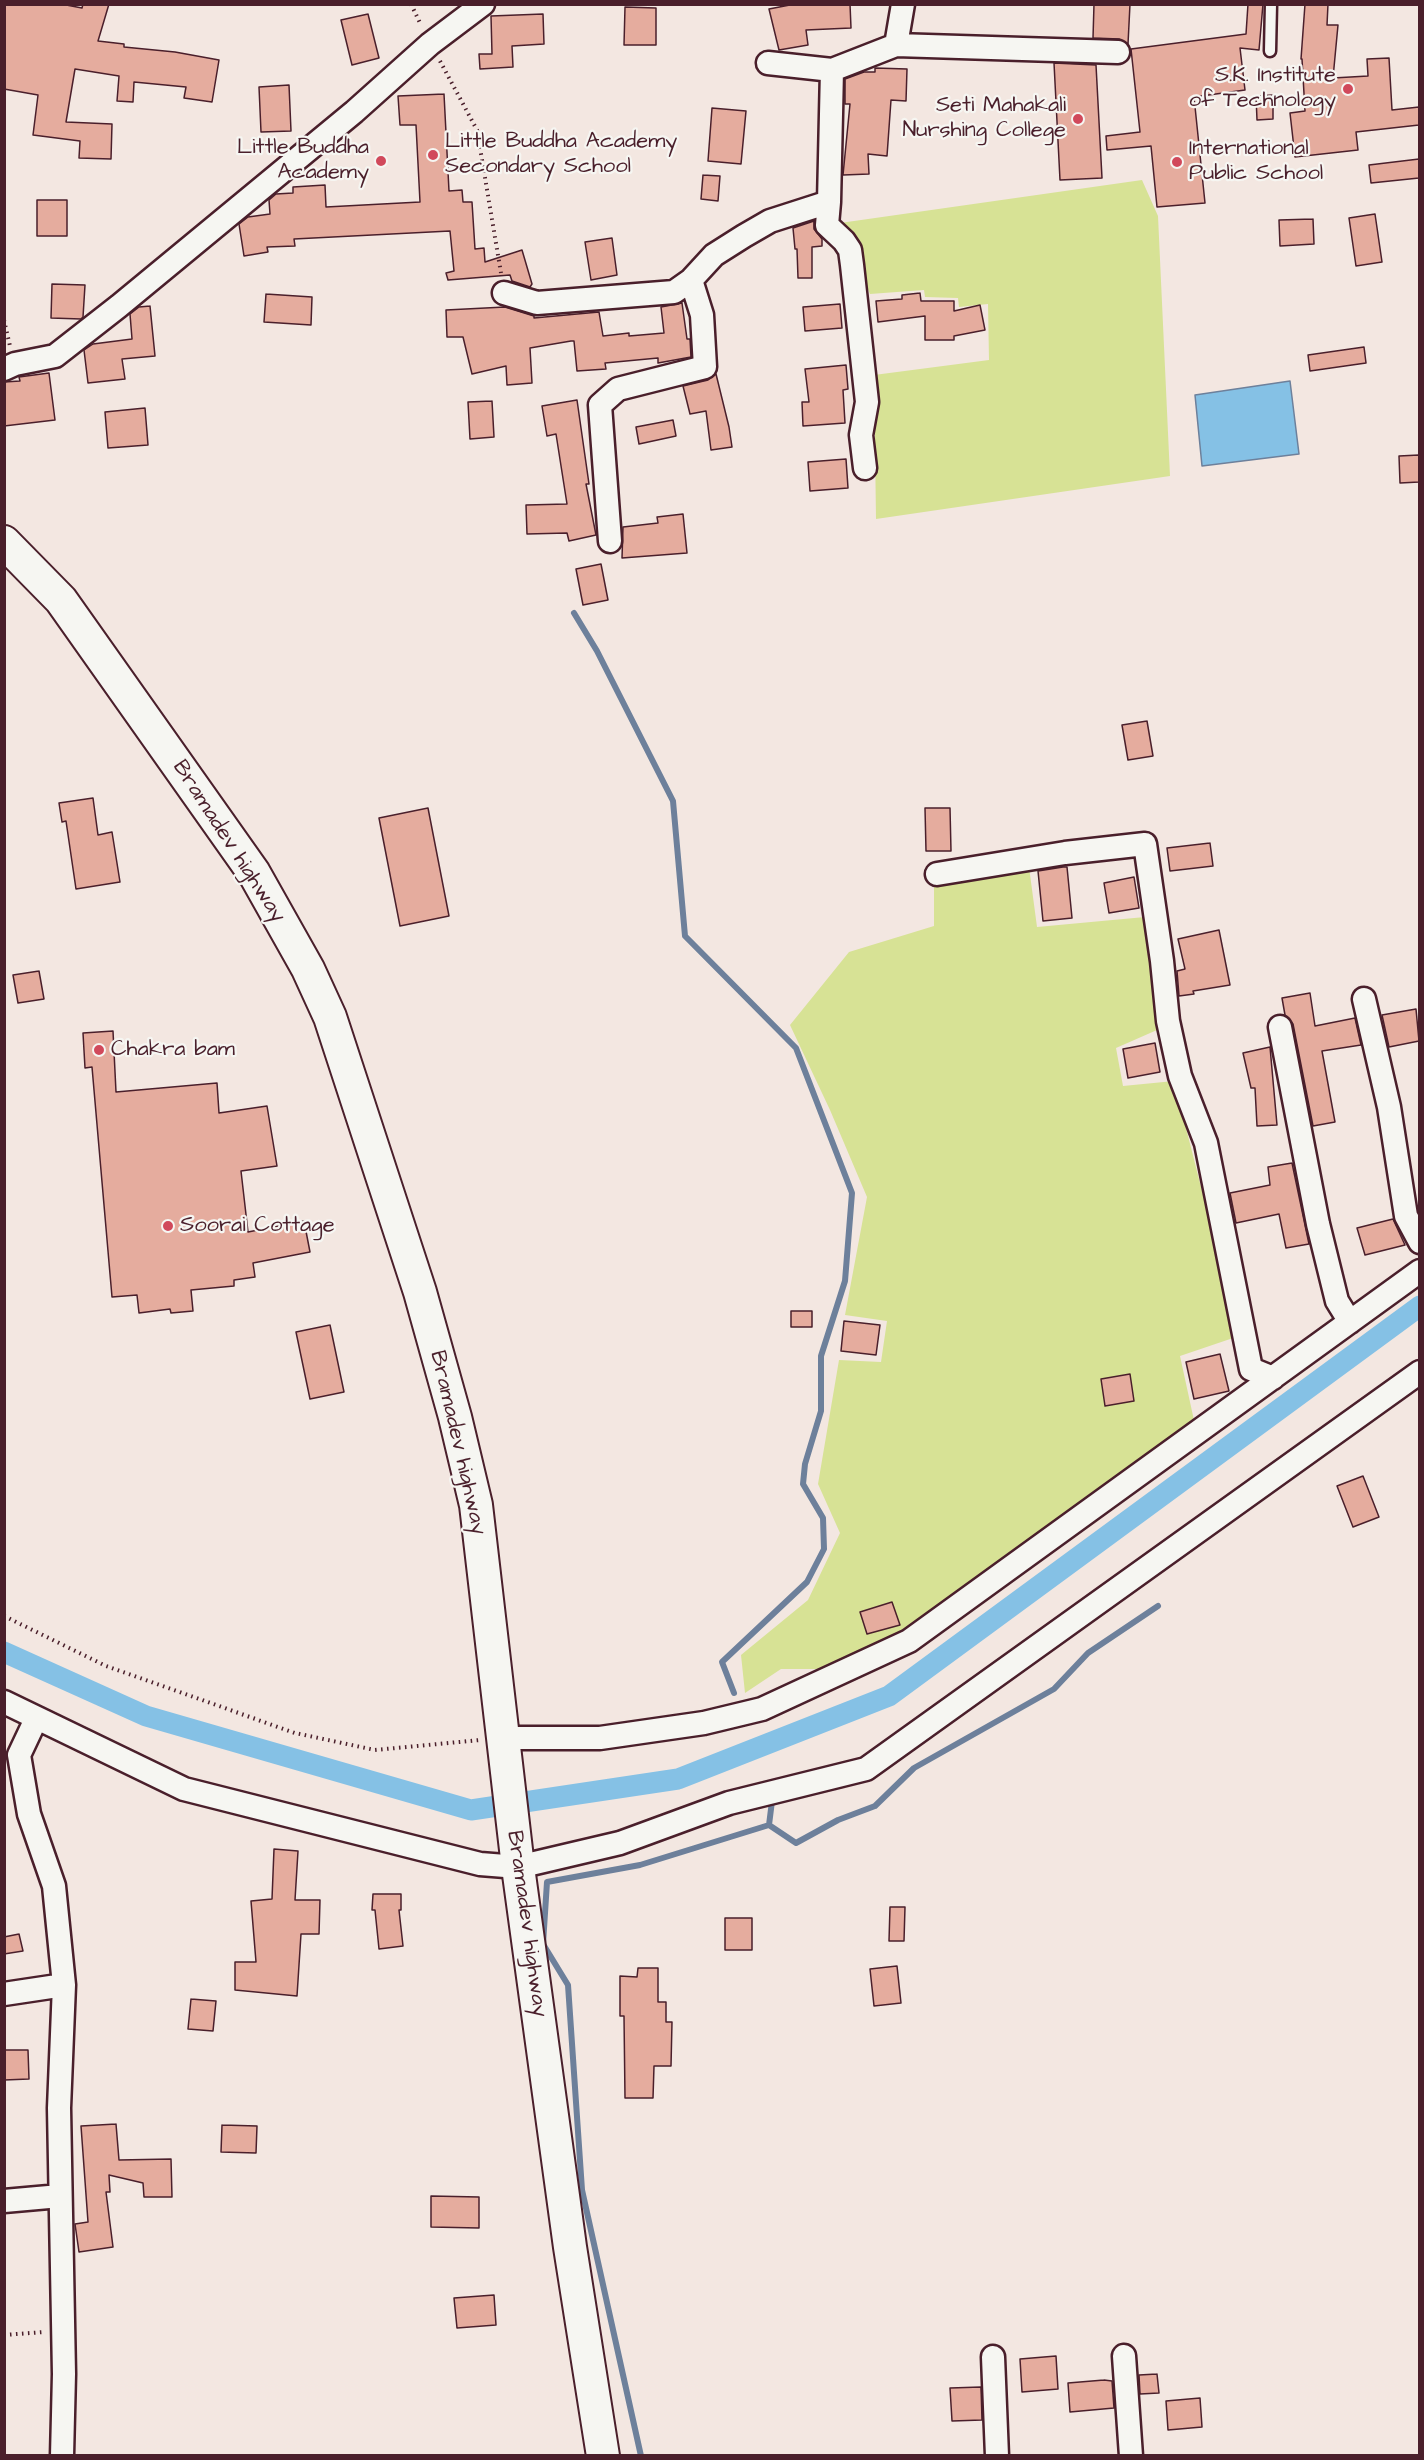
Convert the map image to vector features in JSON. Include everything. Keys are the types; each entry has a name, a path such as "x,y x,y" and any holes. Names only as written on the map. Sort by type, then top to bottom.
{"street":[{"path":"4,369 15,364 55,356 354,112 430,44 483,4"},
{"path":"896,45 903,4"},
{"path":"768,63 832,70 896,45 1118,52"},
{"path":"832,70 827,225 850,250 867,402 861,435 865,468"},
{"path":"504,293 537,303 674,292 691,280 714,255 770,221 829,202"},
{"path":"610,541 600,405 618,389 705,368 702,315 691,280"},
{"name":"Bramadev highway","path":"4,542 61,600 254,873 308,969 330,1017 420,1292 455,1417 476,1504 518,1863 570,2247 603,2456"},
{"path":"937,874 1065,853 1144,844 1162,961 1168,1021 1180,1076 1206,1143 1251,1369 1273,1378"},
{"path":"1364,999 1389,1107 1406,1216 1419,1242"},
{"path":"1280,1027 1318,1224 1337,1301 1350,1322"},
{"path":"503,1744 600,1738 704,1723 762,1709 909,1641 1419,1271"},
{"path":"4,1702 184,1790 480,1864 518,1863 620,1843 729,1803 866,1769 1419,1372"},
{"path":"36,1719 19,1755 29,1814 54,1886 64,1985 59,2108 63,2330 62,2456"},
{"path":"4,1994 64,1985"},
{"path":"4,2201 60,2196"},
{"path":"1124,2356 1131,2456"},
{"path":"993,2357 998,2456"}],"lane":[{"path":"1270,51 1271,4"}],"path":[{"path":"430,44 477,130 504,293"},
{"path":"4,1616 106,1666 295,1733 375,1750 503,1744"},
{"path":"4,2335 63,2330"}],"green space":[{"path":"1142,180 1158,216 1170,476 876,519 874,375 989,360 988,304 959,307 958,298 925,297 924,290 870,294 840,223"},
{"path":"1029,867 1037,927 1145,917 1157,1030 1116,1048 1123,1086 1174,1081 1239,1336 1180,1356 1195,1425 903,1633 832,1669 781,1669 745,1693 741,1655 808,1600 840,1533 818,1484 839,1360 881,1362 887,1321 845,1315 867,1197 790,1025 849,952 934,926 934,878"}],"water":[{"path":"1290,381 1299,454 1202,466 1195,395"}],"building":[{"path":"4,4 61,4 82,8 83,4 109,4 98,41 124,44 124,47 175,52 219,60 212,102 184,98 186,87 134,82 133,102 117,101 119,76 75,69 66,122 112,124 111,159 79,158 80,141 33,135 38,95 4,89"},
{"path":"795,4 850,4 851,28 806,30 808,45 779,50 769,9"},
{"path":"1094,4 1130,4 1128,44 1119,39 1093,38"},
{"path":"1248,4 1263,4 1259,50 1240,48 1245,90 1194,97 1205,203 1157,207 1151,146 1107,150 1106,136 1140,132 1131,49 1246,34"},
{"path":"1305,4 1328,4 1327,25 1338,25 1333,78 1368,76 1367,59 1389,58 1392,110 1419,107 1419,125 1356,132 1358,150 1295,157 1290,113 1305,111 1301,59"},
{"path":"625,7 656,8 656,45 624,45"},
{"path":"368,14 379,58 352,65 341,20"},
{"path":"543,14 544,44 512,46 513,67 480,69 479,54 492,54 491,16"},
{"name":"Seti Mahakali Nurshing College","path":"1054,63 1096,65 1102,178 1060,180"},
{"path":"875,68 907,69 906,101 891,100 887,156 868,154 869,174 843,175 850,104 845,104 845,79 864,72 875,72"},
{"path":"289,85 291,131 261,132 259,87"},
{"name":"Little Buddha Academy Secondary School","path":"444,94 449,191 462,190 463,202 472,202 475,249 484,248 485,262 522,250 532,284 530,287 512,281 510,275 448,280 446,273 454,271 450,231 294,239 295,246 267,247 268,252 244,256 239,224 248,217 270,214 269,200 276,194 293,193 293,187 325,185 326,207 420,202 416,125 400,125 398,96"},
{"path":"1273,95 1273,119 1257,120 1256,96"},
{"path":"712,108 746,111 741,164 708,161"},
{"name":"International Public School","path":"1419,159 1419,178 1371,183 1369,165"},
{"path":"703,175 720,176 718,201 701,199"},
{"path":"37,200 67,200 67,236 37,236"},
{"path":"1375,214 1382,262 1356,266 1349,218"},
{"path":"1313,219 1314,244 1280,246 1279,220"},
{"path":"814,221 814,229 822,239 822,246 812,247 812,278 798,278 797,249 795,249 793,228"},
{"path":"612,238 617,275 591,280 585,242"},
{"path":"52,284 85,285 81,319 51,318"},
{"path":"920,293 921,301 954,301 954,311 980,305 985,330 954,336 954,340 925,340 925,316 878,322 876,301 902,299 902,295"},
{"path":"266,294 312,297 311,325 264,322"},
{"path":"682,303 687,339 690,339 691,357 658,363 658,358 605,363 606,369 577,371 574,341 571,341 530,348 532,383 507,385 506,366 472,374 463,337 447,337 446,310 505,307 534,316 534,318 599,312 603,336 664,333 661,307"},
{"path":"840,304 842,328 805,331 803,307"},
{"path":"150,306 155,356 122,359 125,379 88,383 84,350 93,344 132,339 130,314 139,307"},
{"path":"1364,347 1366,363 1310,371 1308,355"},
{"path":"846,365 848,389 843,390 845,423 803,426 802,402 809,402 805,369"},
{"path":"49,373 55,420 4,426 4,382 20,381 19,377"},
{"path":"716,374 732,447 711,450 706,411 690,414 683,386 708,380"},
{"path":"577,400 589,484 586,484 596,535 569,541 567,533 527,534 526,505 567,504 556,434 547,436 542,406"},
{"path":"492,401 494,437 470,439 468,402"},
{"path":"145,408 148,445 108,448 105,412"},
{"path":"673,420 676,436 639,444 636,427"},
{"path":"1419,455 1419,482 1400,483 1399,456"},
{"path":"846,459 848,488 810,491 808,462"},
{"path":"683,514 687,553 622,558 623,527 658,523 657,517"},
{"path":"601,564 608,600 583,605 576,569"},
{"path":"1147,721 1153,756 1128,760 1122,725"},
{"path":"93,798 98,835 112,832 120,882 76,889 66,821 62,822 59,803"},
{"path":"428,808 449,916 400,926 379,818"},
{"path":"925,808 950,808 951,851 926,851"},
{"path":"1210,843 1213,866 1170,871 1167,848"},
{"path":"1067,867 1072,918 1043,921 1038,871"},
{"path":"1134,877 1139,908 1109,913 1104,883"},
{"path":"1219,930 1230,985 1193,991 1194,994 1179,996 1177,971 1185,969 1178,939"},
{"path":"39,971 44,999 18,1003 13,975"},
{"path":"1310,993 1315,1026 1355,1018 1361,1045 1322,1051 1335,1122 1313,1126 1293,1024 1285,1015 1282,998"},
{"path":"1416,1009 1419,1041 1389,1047 1382,1015"},
{"name":"Soorai Cottage","path":"113,1031 116,1092 217,1083 219,1113 267,1106 277,1166 241,1171 248,1232 304,1221 310,1252 253,1263 255,1277 234,1280 234,1286 191,1290 193,1311 171,1313 170,1309 139,1313 137,1295 112,1297 92,1067 85,1068 83,1033"},
{"path":"1155,1043 1160,1072 1128,1078 1123,1049"},
{"path":"1270,1047 1277,1125 1257,1126 1255,1088 1251,1088 1243,1053"},
{"path":"1292,1163 1309,1244 1286,1248 1279,1214 1236,1223 1230,1193 1270,1185 1268,1167"},
{"path":"1393,1219 1405,1245 1365,1255 1357,1228"},
{"path":"791,1311 812,1311 812,1327 791,1327"},
{"path":"844,1321 880,1325 876,1355 841,1351"},
{"path":"330,1325 344,1392 310,1399 296,1332"},
{"path":"1220,1354 1229,1391 1194,1399 1186,1362"},
{"path":"1130,1374 1134,1401 1105,1406 1101,1379"},
{"path":"1363,1476 1379,1517 1353,1527 1337,1486"},
{"path":"892,1602 900,1625 867,1634 860,1612"},
{"path":"274,1849 298,1851 295,1900 320,1900 319,1934 301,1934 297,1996 235,1990 235,1962 256,1962 251,1901 272,1899"},
{"path":"373,1894 401,1894 401,1910 399,1910 403,1946 379,1949 375,1910 372,1910"},
{"path":"890,1907 905,1907 904,1941 889,1941"},
{"path":"725,1918 752,1918 752,1950 725,1950"},
{"path":"19,1934 23,1951 4,1954 4,1937"},
{"path":"897,1966 901,2003 874,2006 870,1969"},
{"path":"638,1968 658,1968 658,2002 666,2002 666,2022 672,2022 671,2066 654,2066 653,2098 625,2098 624,2016 620,2016 620,1976 637,1977"},
{"path":"191,1999 216,2001 213,2031 188,2029"},
{"path":"4,2050 28,2050 29,2079 4,2080"},
{"path":"116,2124 119,2160 171,2159 172,2197 144,2197 143,2183 109,2175 110,2192 106,2192 113,2247 79,2252 75,2224 88,2222 81,2126"},
{"path":"222,2125 257,2126 256,2153 221,2152"},
{"path":"431,2196 479,2197 479,2228 431,2227"},
{"path":"494,2295 496,2325 457,2328 454,2298"},
{"path":"1056,2356 1058,2389 1022,2392 1020,2359"},
{"path":"1157,2374 1159,2393 1140,2394 1139,2375"},
{"path":"1112,2381 1114,2408 1070,2412 1068,2383"},
{"path":"981,2387 982,2420 952,2421 950,2388"},
{"path":"1200,2398 1202,2427 1168,2430 1166,2401"}],"waterway":[{"path":"574,613 597,651 673,801 685,936 796,1048 852,1193 845,1281 821,1356 821,1411 805,1464 803,1484 823,1518 824,1549 807,1582 722,1662 734,1693"},
{"path":"4,1652 146,1716 471,1810 678,1779 889,1696 1420,1306"},
{"path":"772,1801 769,1825 796,1843 838,1820 875,1806 914,1768 1054,1689 1088,1653 1158,1606"},
{"path":"641,2456 582,2190 568,1985 543,1944 547,1882 640,1865 769,1825"}],"place":[{"name":"S.K. Institute of Technology","path":"1348,89"},
{"name":"Seti Mahakali Nurshing College","path":"1078,119"},
{"name":"Little Buddha Academy Secondary School","path":"433,155"},
{"name":"Little Buddha Academy","path":"381,161"},
{"name":"International Public School","path":"1177,162"},
{"name":"Chakra bam","path":"99,1050"},
{"name":"Soorai Cottage","path":"168,1226"}]}
